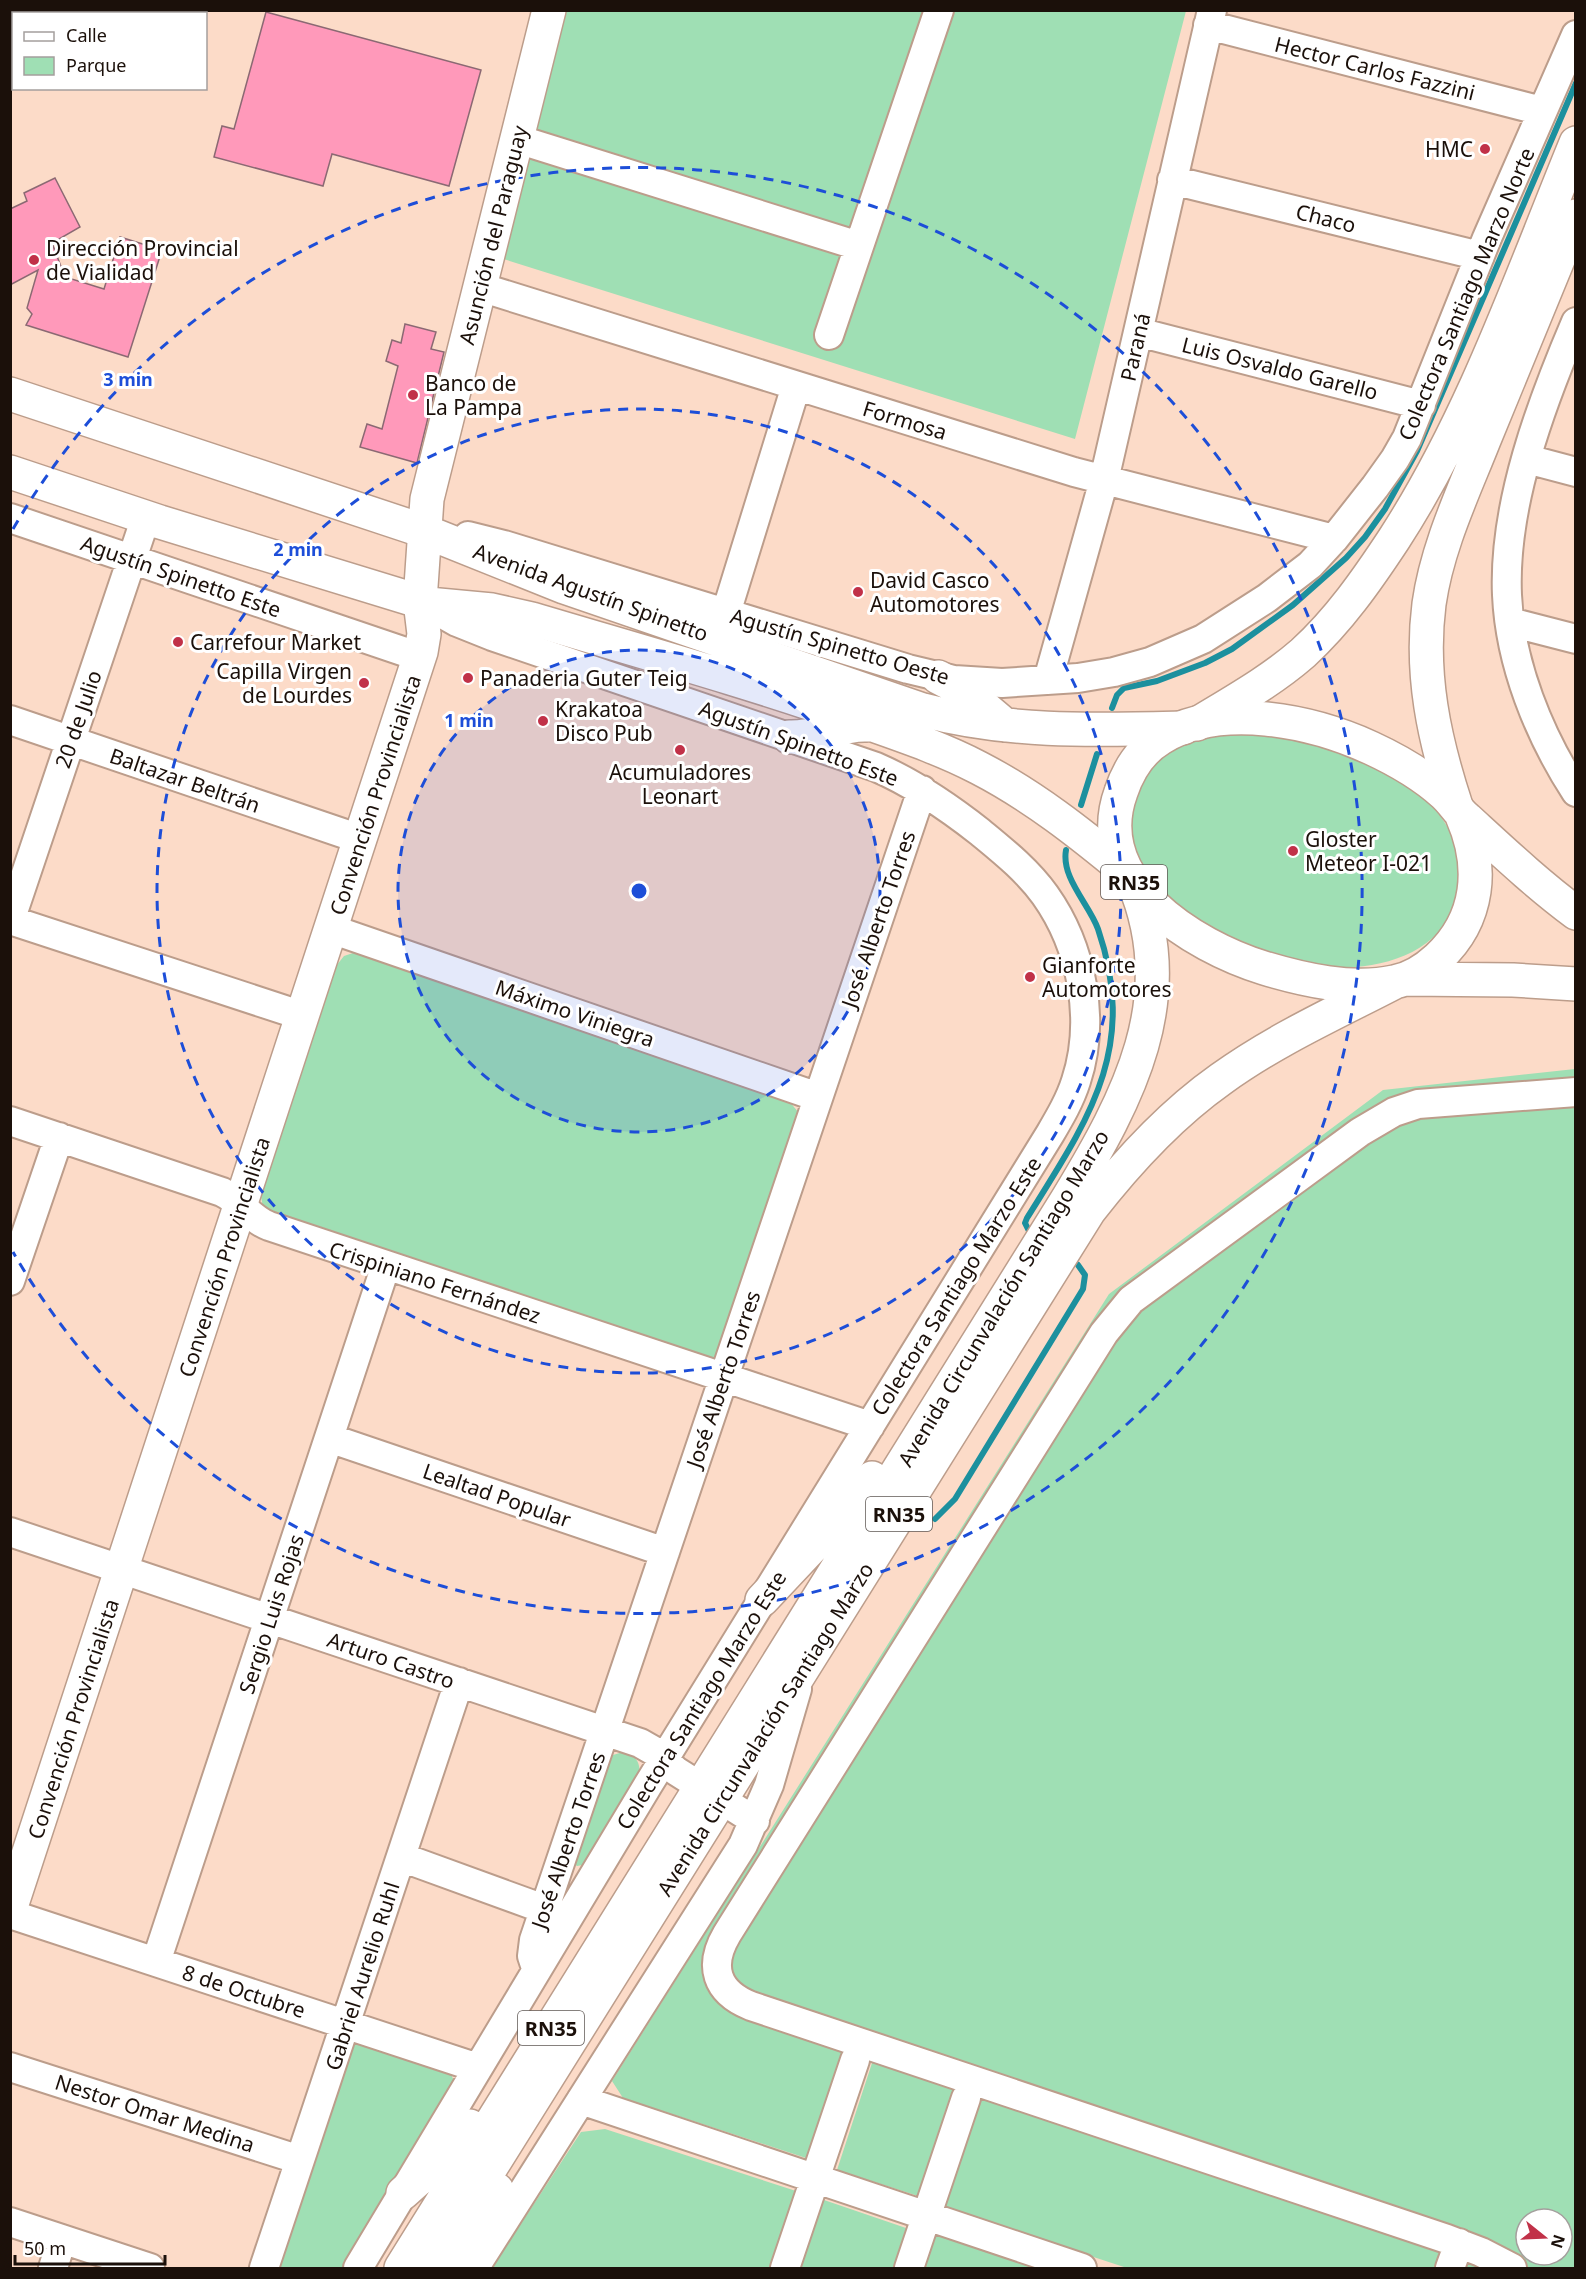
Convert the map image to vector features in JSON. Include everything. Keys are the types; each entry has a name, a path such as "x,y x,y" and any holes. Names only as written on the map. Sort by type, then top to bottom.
{"main road":[{"name":"Asunción del Paraguay","path":"420,602 428,494 549,10"},
{"path":"1190,726 1257,687 1302,653 1342,611 1386,551 1432,475 1460,420 1575,143"},
{"path":"1459,811 1438,750 1428,689 1426,646 1433,583 1458,505 1575,216"},
{"name":"Avenida Agustín Spinetto","path":"10,394 424,531 564,587 911,706 959,718 1005,725 1085,730 1190,726"},
{"name":"Avenida Agustín Spinetto","path":"10,472 420,602 492,610 532,619 771,690 944,751 999,778 1049,810 1130,876"},
{"name":"Convención Provincialista","path":"11,1906 420,657 424,638 420,602"},
{"path":"938,677 965,691 1005,725"},
{"name":"RN35","path":"1575,913 1416,773 1368,747 1327,731 1286,722 1251,718 1232,718 1190,726 1163,737 1145,751 1131,769 1116,810 1115,831 1119,853 1130,876 1158,910 1172,923 1218,951 1243,961 1322,982 1358,984 1399,981 1513,980 1575,984"},
{"path":"789,737 808,736 853,725 874,726"},
{"name":"RN35","path":"1399,981 1425,968 1451,945 1464,926 1473,904 1476,865 1472,840 1459,811"},
{"name":"Avenida Circunvalación Santiago Marzo","path":"428,2268 647,1918 711,1793 1103,1137 1129,1083 1142,1049 1152,998 1153,967 1146,917 1130,876"},
{"name":"Avenida Circunvalación Santiago Marzo","path":"401,2268 648,1872 711,1793 803,1668 1077,1228 1115,1179 1165,1126 1221,1079 1292,1035 1399,981"},
{"path":"762,1600 860,1496 952,1352 1030,1258"},
{"path":"403,2193 443,2158 464,2135 565,1974 648,1872"},
{"path":"463,2268 495,2194 593,2034 647,1918"}],"street":[{"path":"829,335 939,10"},
{"name":"Hector Carlos Fazzini","path":"1210,18 1542,111"},
{"name":"Paraná","path":"1048,680 1104,480 1210,18"},
{"name":"Colectora Santiago Marzo Norte","path":"1334,539 1395,459 1421,405 1480,256 1575,35"},
{"path":"517,139 859,246"},
{"name":"Chaco","path":"1172,180 1480,256"},
{"name":"Formosa","path":"480,287 1104,480 1334,539"},
{"path":"1575,322 1527,459 1516,504 1509,551 1507,596 1510,622 1521,670 1532,703 1547,741 1575,792"},
{"name":"Luis Osvaldo Garello","path":"1138,332 1421,405"},
{"path":"726,613 796,386"},
{"path":"1527,459 1575,472"},
{"name":"20 de Julio","path":"11,920 146,517"},
{"name":"Agustín Spinetto Este","path":"10,518 420,657"},
{"name":"Agustín Spinetto Oeste","path":"424,531 485,540 938,677 986,683 1096,676 1132,668 1168,655 1203,639 1282,588 1310,565 1334,539"},
{"name":"Agustín Spinetto Este","path":"420,602 457,622 492,636 876,767 922,790 948,807 1019,864 1055,909 1072,945 1084,1002 1082,1060 1073,1089 1050,1134"},
{"path":"1510,622 1575,639"},
{"name":"Baltazar Beltrán","path":"10,720 360,839"},
{"name":"José Alberto Torres","path":"537,1969 533,1961 532,1950 544,1909 922,790"},
{"path":"11,920 303,1016"},
{"name":"Máximo Viniegra","path":"331,929 818,1097"},
{"path":"1512,2268 1453,2262 751,2006 735,1999 724,1988 717,1973 717,1965 720,1948 727,1934 1104,1333 1131,1300 1360,1132 1395,1112 1418,1104 1441,1101 1575,1092"},
{"name":"Crispiniano Fernández","path":"10,1121 222,1192 263,1224 870,1426"},
{"name":"Colectora Santiago Marzo Este","path":"358,2268 663,1760 1050,1134"},
{"path":"10,1281 59,1137"},
{"name":"Sergio Luis Rojas","path":"156,1962 386,1265"},
{"name":"Lealtad Popular","path":"329,1438 665,1552"},
{"name":"Arturo Castro","path":"10,1533 647,1746 676,1771 755,1821"},
{"path":"474,2268 730,1868 755,1821 773,1773 803,1668"},
{"name":"Gabriel Aurelio Ruhl","path":"264,2268 459,1683"},
{"path":"401,1857 544,1909"},
{"name":"8 de Octubre","path":"11,1906 156,1962 478,2068"},
{"path":"785,2268 855,2060"},
{"name":"Nestor Omar Medina","path":"10,2067 300,2160"},
{"path":"909,2268 966,2098"},
{"path":"581,2100 1082,2268"},
{"path":"10,2222 150,2268"},
{"path":"53,2268 62,2239"}],"green space":[{"path":"555,11 1186,11 1075,439 494,256"},
{"path":"1250,733 1300,740 1352,757 1388,774 1432,806 1448,828 1459,862 1458,894 1453,911 1433,938 1405,956 1372,965 1335,967 1312,964 1264,951 1218,932 1181,910 1151,882 1141,867 1132,832 1136,795 1143,778 1154,763 1178,746 1207,737"},
{"path":"356,952 789,1101 799,1113 717,1356 712,1360 275,1218 263,1208 261,1196 336,966 344,956"},
{"path":"1575,1069 1575,2268 1127,2268 944,2208 981,2096 954,2087 918,2196 837,2170 873,2060 846,2050 809,2159 623,2098 612,2081 1109,1294 1383,1090"},
{"path":"623,1752 638,1762 638,1779 583,1865 577,1866 573,1863 609,1760 613,1755"},
{"path":"357,2043 450,2072 454,2081 345,2268 276,2268 350,2048"},
{"path":"605,2129 796,2191 769,2268 492,2268 581,2132"},
{"path":"824,2200 906,2228 893,2268 801,2268"},
{"path":"936,2234 1039,2268 925,2268"}],"building":[{"path":"266,12 481,70 449,186 332,154 323,186 214,157 222,126 234,129"},
{"name":"Dirección Provincial de Vialidad","path":"55,178 80,227 52,243 65,277 104,289 120,237 162,250 128,357 26,325 32,314 27,308 38,270 10,285 10,209 27,201 24,193"},
{"name":"Banco de La Pampa","path":"405,324 436,332 431,349 444,352 417,463 360,447 367,424 382,429 398,366 386,361 392,340 401,343"}],"waterway":[{"path":"1112,708 1117,695 1124,688 1157,681 1205,663 1232,649 1293,605 1346,558 1365,537 1385,509 1417,451 1576,83"},
{"path":"1081,805 1097,754"},
{"path":"1029,1231 1025,1223 1027,1218 1070,1148 1087,1115 1101,1082 1110,1047 1113,1011 1109,972 1098,929 1068,871 1066,850"},
{"path":"935,1519 955,1499 1083,1289 1085,1275 1078,1265"}],"place":[{"name":"HMC","path":"1485,149"},
{"name":"Dirección Provincial de Vialidad","path":"34,260"},
{"name":"Banco de La Pampa","path":"413,395"},
{"name":"David Casco Automotores","path":"858,592"},
{"name":"Carrefour Market","path":"178,642"},
{"name":"Panaderia Guter Teig","path":"468,678"},
{"name":"Capilla Virgen de Lourdes","path":"364,683"},
{"name":"Krakatoa Disco Pub","path":"543,721"},
{"name":"Acumuladores Leonart","path":"680,750"},
{"name":"Gloster Meteor I-021","path":"1293,851"},
{"name":"Gianforte Automotores","path":"1030,977"}]}
